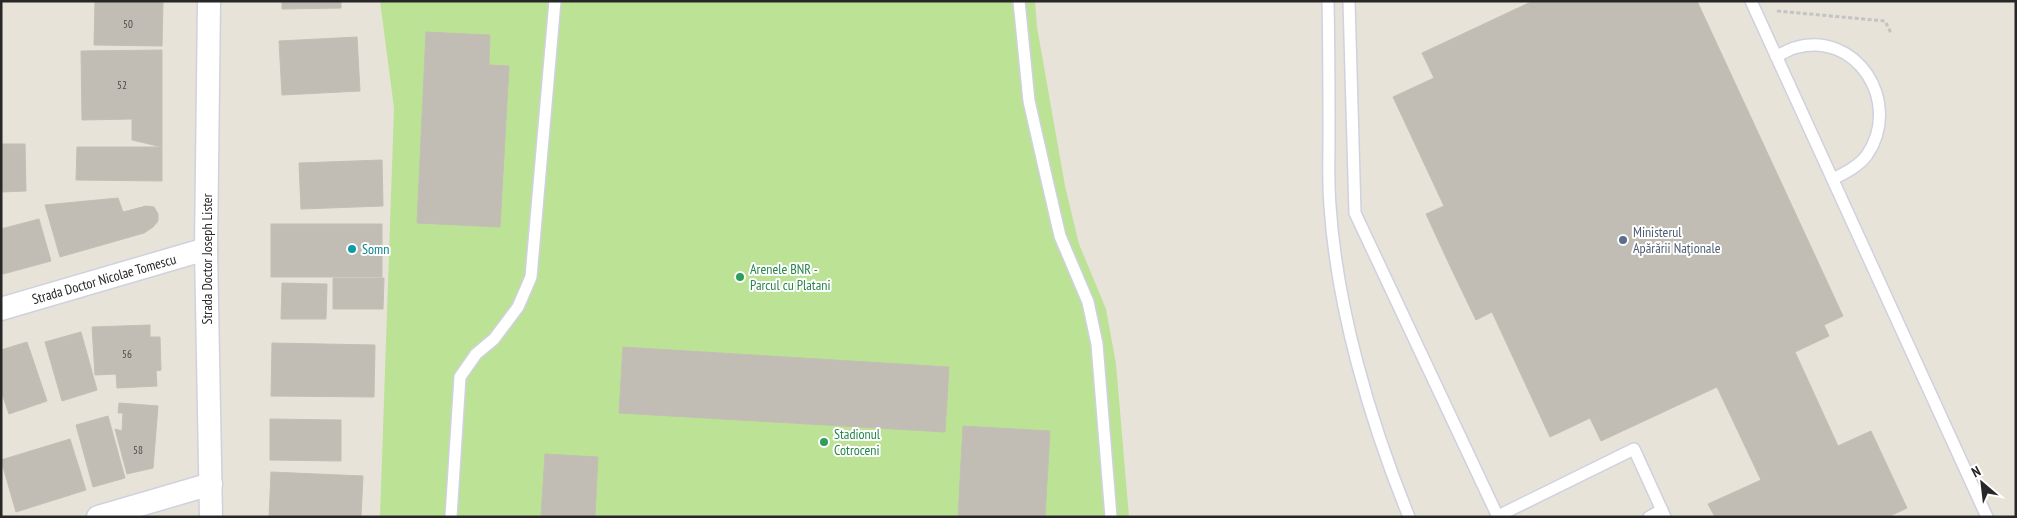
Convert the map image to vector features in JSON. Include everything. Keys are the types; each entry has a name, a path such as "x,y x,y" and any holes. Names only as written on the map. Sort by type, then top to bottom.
{"street":[{"name":"Strada Doctor Joseph Lister","path":"209,1 206,249 210,517"},
{"name":"Strada Doctor Nicolae Tomescu","path":"1,309 206,249"},
{"path":"98,517 211,484"}],"lane":[{"path":"451,517 460,377 476,354 494,338 518,306 531,277 555,1"},
{"path":"1019,1 1029,101 1060,236 1088,302 1096,344 1111,517"},
{"path":"1328,1 1330,205 1337,266 1350,332 1363,380 1388,460 1409,517"},
{"path":"1349,1 1355,213 1498,517 1634,448 1664,513 1649,517"},
{"path":"1752,5 1987,517"},
{"path":"1776,56 1794,48 1815,45 1836,49 1855,60 1869,76 1878,95 1881,116 1877,137 1866,156 1850,170 1832,179"}],"path":[{"path":"1752,5 1885,21 1891,33"}],"green space":[{"name":"Arenele BNR - Parcul cu Platani","path":"380,1 1035,1 1037,27 1065,186 1079,244 1106,309 1116,364 1129,517 380,517 394,108"}],"building":[{"path":"282,1 341,1 341,8 282,9"},
{"name":"Ministerul Apărării Naţionale","path":"1533,1 1697,1 1843,316 1824,325 1829,336 1795,352 1838,446 1871,431 1907,508 1888,517 1715,517 1708,504 1761,480 1717,387 1601,441 1590,418 1550,437 1492,312 1476,320 1450,266 1426,214 1444,206 1393,97 1434,78 1422,53"},
{"path":"95,2 163,2 162,46 94,45"},
{"path":"426,32 490,35 489,65 509,66 500,227 417,223"},
{"path":"357,37 360,91 282,95 279,41"},
{"path":"162,50 162,147 132,140 132,119 82,120 81,51"},
{"path":"1,144 25,144 26,191 1,192"},
{"path":"77,147 162,147 162,181 76,180"},
{"path":"382,160 383,206 301,209 299,163"},
{"path":"118,198 123,212 146,206 154,207 158,214 158,221 144,233 60,257 45,205"},
{"path":"39,219 51,261 3,274 1,267 1,229"},
{"path":"271,224 382,224 382,277 271,277"},
{"path":"333,278 384,278 383,309 333,309"},
{"path":"282,283 327,284 326,319 281,319"},
{"path":"150,325 150,337 160,337 161,370 156,371 157,386 117,388 116,374 95,375 92,327"},
{"path":"81,332 97,390 62,401 45,342"},
{"path":"27,342 47,401 9,414 1,391 1,350"},
{"path":"272,343 375,345 374,397 271,396"},
{"path":"623,347 949,367 945,432 619,413"},
{"path":"119,403 158,406 153,468 127,474 115,429 122,431 123,413 118,413"},
{"path":"108,416 125,478 93,487 76,425"},
{"path":"270,419 341,420 341,461 270,460"},
{"path":"963,426 1050,431 1045,517 958,517"},
{"path":"70,439 86,490 16,512 1,460"},
{"path":"545,454 598,457 595,517 541,517"},
{"path":"271,472 363,476 361,517 269,517"}],"place":[{"name":"Ministerul Apărării Naţionale","path":"1623,240"},
{"name":"Somn","path":"352,249"},
{"name":"Arenele BNR - Parcul cu Platani","path":"740,277"},
{"name":"Stadionul Cotroceni","path":"824,442"}]}
